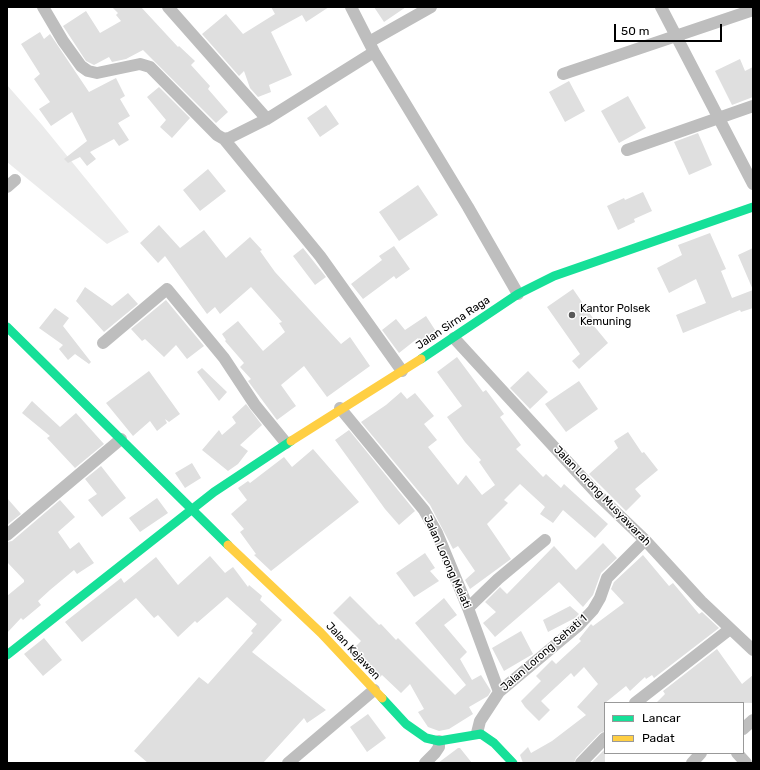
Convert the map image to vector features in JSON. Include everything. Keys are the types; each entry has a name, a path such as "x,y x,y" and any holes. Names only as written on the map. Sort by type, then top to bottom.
{"street":[{"path":"43,7 63,41 81,66 88,71 97,73 140,64 150,67 217,135 224,139 320,256 402,372"},
{"path":"168,7 267,118"},
{"path":"351,7 371,47 468,207 518,294"},
{"path":"224,139 229,138 267,118 431,7"},
{"path":"661,7 753,184"},
{"path":"563,74 753,10"},
{"path":"627,150 753,106"},
{"name":"Jalan Sirna Raga","path":"7,655 214,492 340,408 402,372 518,294 554,276 753,207"},
{"path":"103,343 167,289 224,358 255,405 286,443"},
{"name":"Jalan Kejawen","path":"7,327 192,510 321,633 374,690 415,731 426,738 439,741"},
{"name":"Jalan Lorong Musyawarah","path":"454,338 600,497 645,540 701,602 753,650"},
{"name":"Jalan Lorong Melati","path":"340,408 424,510 437,532 468,608 499,692"},
{"path":"7,535 121,439"},
{"path":"468,608 498,579 545,540"},
{"name":"Jalan Lorong Sehati 1","path":"477,733 480,721 499,692 578,626 593,610 607,578 645,540"},
{"path":"636,702 730,629"},
{"path":"288,763 374,690"},
{"path":"744,728 753,720"},
{"path":"425,763 435,753 439,741 477,733 484,735 494,743 513,763"},
{"path":"581,763 604,739"},
{"path":"692,763 700,754"},
{"path":"738,754 746,763"}],"shaded area":[{"path":"7,85 42,125 129,232 107,244 7,162"}],"building":[{"path":"112,7 141,7 178,47 179,46 195,61 191,65 210,86 208,89 228,112 216,123 143,50 126,59 112,62 109,57 94,65 86,61 63,26 86,11 100,33 121,21 116,15 118,13"},
{"path":"271,7 329,7 306,22 302,15 271,32 292,75 269,85 271,92 258,97 250,88 244,71 239,76 202,34 226,14 243,34 275,14"},
{"path":"374,7 406,7 384,22"},
{"path":"40,32 44,39 50,34 89,92 116,78 125,96 120,99 130,116 118,123 129,140 119,146 114,139 90,152 96,159 87,166 80,157 68,163 64,159 87,141 72,112 51,126 39,109 50,102 34,79 40,74 21,44"},
{"path":"740,59 745,71 753,67 753,97 732,105 715,71"},
{"path":"569,81 585,111 565,122 549,92"},
{"path":"159,87 190,118 172,138 160,127 166,120 147,97"},
{"path":"628,96 646,128 619,143 601,111"},
{"path":"326,105 339,124 320,137 307,118"},
{"path":"698,133 712,165 689,175 674,142"},
{"path":"208,169 226,191 200,211 183,190"},
{"path":"418,185 438,215 399,241 379,212"},
{"path":"643,192 652,211 634,219 635,222 618,230 607,206 624,198 625,200"},
{"path":"159,225 180,248 204,230 226,258 250,237 262,250 260,251 275,272 341,344 350,337 370,366 327,397 304,366 281,385 296,406 277,420 248,381 251,379 240,367 244,363 225,341 226,340 222,334 238,321 263,351 285,332 279,323 282,322 251,287 220,314 215,307 207,314 165,256 158,263 140,243"},
{"path":"710,233 726,269 721,271 732,298 753,290 753,308 741,312 740,310 683,333 676,315 706,303 696,279 669,293 657,268 682,255 678,245"},
{"path":"394,246 410,269 396,279 394,276 363,299 351,284 382,260 379,256"},
{"path":"303,248 326,277 315,285 293,256"},
{"path":"753,248 753,290 738,255"},
{"path":"85,287 112,306 128,293 138,304 104,332 76,301"},
{"name":"Kantor Polsek Kemuning","path":"573,289 597,324 594,326 608,343 579,369 572,361 580,354 547,307"},
{"path":"166,300 204,346 187,359 176,345 164,357 145,339 142,341 131,329"},
{"path":"55,308 69,318 63,326 91,362 89,364 75,354 68,360 59,349 63,345 39,328"},
{"path":"426,316 439,336 423,345 418,338 399,353 382,330 396,319 405,330"},
{"path":"457,357 483,392 486,390 504,414 500,417 521,445 516,449 543,477 546,474 561,488 564,484 608,524 595,538 563,510 553,523 540,514 545,507 520,484 504,500 508,503 487,524 511,559 470,589 465,580 475,571 458,546 453,549 430,505 361,422 386,405 401,392 407,399 415,393 434,416 424,424 437,440 428,447 458,485 466,475 482,495 495,485 479,462 481,460 465,442 447,417 462,406 437,372"},
{"path":"202,368 227,392 219,401 197,372"},
{"path":"149,371 180,414 169,422 165,419 167,423 157,431 150,421 133,436 106,403"},
{"path":"528,371 548,392 530,409 510,388"},
{"path":"579,381 598,409 566,432 545,404"},
{"path":"32,401 60,427 76,413 104,444 75,468 47,438 50,436 22,413"},
{"path":"246,404 262,425 240,445 248,451 238,464 228,471 202,450 219,430 222,435 236,423 232,417"},
{"path":"349,430 415,511 399,525 385,509 335,440"},
{"path":"628,432 642,453 644,452 658,470 635,489 641,496 626,511 589,474 618,448 614,441"},
{"path":"313,449 359,502 271,571 254,555 256,554 240,532 244,529 231,514 247,500 238,488 248,481 250,483 284,457 292,467"},
{"path":"192,463 201,478 185,488 175,473"},
{"path":"101,466 126,498 102,517 88,500 97,494 85,479"},
{"path":"7,498 21,514 7,525"},
{"path":"157,498 168,513 140,532 129,518"},
{"path":"60,500 75,517 58,532 70,549 79,542 94,563 77,574 74,570 38,601 41,605 23,620 21,618 7,633 7,596 24,582 24,580 7,562 7,542 12,541"},
{"path":"603,543 617,558 601,573 593,595 583,607 559,582 495,637 483,623 496,612 485,602 500,587 507,594 554,546 576,570"},
{"path":"425,553 435,568 430,571 439,581 414,597 396,573"},
{"path":"643,555 669,586 673,583 699,614 702,612 719,628 654,678 652,675 646,679 645,677 630,691 626,686 606,702 604,702 604,731 600,733 576,758 574,763 523,763 520,755 528,747 531,753 552,741 586,715 577,707 598,684 584,667 574,677 571,673 541,701 550,710 539,721 521,701 541,681 536,676 552,660 556,664 581,641 579,639 591,624 593,626 624,603 611,589 614,582"},
{"path":"210,556 225,573 233,567 248,587 249,585 262,596 260,600 282,620 252,652 326,710 307,723 304,718 263,763 148,763 134,751 199,677 208,684 253,633 251,631 257,624 227,597 197,623 195,621 178,637 158,615 154,618 136,598 82,642 65,622 121,578 124,583 156,557 178,585"},
{"path":"350,596 396,640 398,638 455,695 466,685 415,623 444,598 457,615 444,625 467,652 460,659 472,680 481,675 491,691 488,696 469,707 473,714 449,729 439,731 428,727 418,712 424,709 410,684 401,693 382,675 378,679 367,668 370,666 354,648 361,641 333,613"},
{"path":"570,606 579,614 575,618 548,632 543,620"},
{"path":"521,631 533,654 504,671 492,648"},
{"path":"44,638 62,660 43,676 24,654"},
{"path":"717,649 742,684 753,675 753,703 657,702 665,694 663,691"},
{"path":"368,714 386,738 367,752 350,727"},
{"path":"460,748 472,763 438,763"},
{"path":"604,750 605,763 591,763"}],"traffic: fast":[{"path":"421,359 518,294 554,276 753,207"},
{"path":"7,327 228,545"},
{"path":"7,655 214,492 291,441"},
{"path":"382,698 406,724 426,738 439,741 481,734 494,743 513,763"}],"traffic: slow":[{"path":"291,441 421,359"},
{"path":"228,545 321,633 382,698"}],"place":[{"name":"Kantor Polsek Kemuning","path":"572,315"}]}
